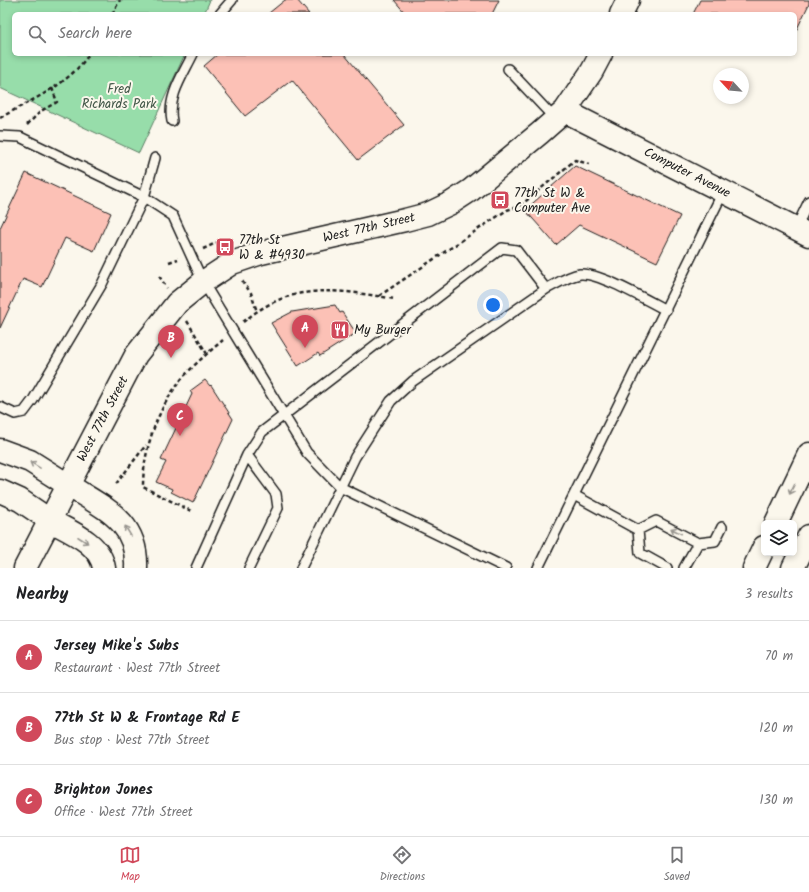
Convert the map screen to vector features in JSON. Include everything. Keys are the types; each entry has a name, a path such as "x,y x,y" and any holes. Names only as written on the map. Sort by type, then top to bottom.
{"main road":[{"path":"622,12 628,0"},
{"name":"West 77th Street","path":"25,568 51,521 68,485 136,355 177,303 203,282 232,263 261,253 428,214 451,203 471,190 560,115 592,72 600,56"},
{"name":"Computer Avenue","path":"560,115 723,192 802,232"},
{"path":"0,450 30,461 118,518 126,526 132,536 136,548 136,568"},
{"path":"777,520 809,454"},
{"path":"0,491 20,500 93,547 99,554 104,568"},
{"path":"793,568 809,536"},
{"path":"754,568 761,553"}],"lane":[{"path":"222,12 232,0"},
{"path":"172,121 170,110 172,98 192,56"},
{"path":"508,69 560,115"},
{"path":"0,136 20,137 144,197 173,216 203,282 307,453 340,487 506,568"},
{"path":"0,407 15,414 24,412 33,400 102,284 144,197 155,158"},
{"path":"538,568 723,192"},
{"path":"802,232 809,201"},
{"path":"196,568 247,455 262,432 283,415 502,248 516,250 546,289"},
{"path":"301,568 340,487 356,458 391,400 413,381 546,289 561,281 581,274 602,279 666,310"},
{"path":"247,455 276,494 278,508 249,568"},
{"path":"574,495 638,530"},
{"path":"638,530 656,521 698,543 715,541 722,527"},
{"path":"638,530 640,553 667,568"},
{"path":"684,568 698,543"}],"path":[{"path":"113,12 120,0"},
{"path":"0,118 72,76 87,56"},
{"path":"20,137 27,125 41,111 57,102 52,88"},
{"path":"379,296 507,210 520,206 575,160 589,164"},
{"path":"116,484 141,454 148,443 162,411 180,381 232,331 273,302 295,295 320,292 347,292 394,299"},
{"path":"148,443 143,466 143,487 191,511"}],"green space":[{"name":"Fred Richards Park","path":"0,0 210,0 205,12 12,12 12,56 184,56 139,153 0,88"}],"building":[{"path":"285,0 297,0 307,12 270,12"},
{"path":"394,0 499,0 493,12 404,12"},
{"path":"700,0 809,0 809,4 797,29 797,12 694,12"},
{"path":"216,56 346,56 404,125 358,160 292,80 245,116 204,66"},
{"path":"575,166 680,216 657,262 579,225 556,245 525,210"},
{"path":"26,173 111,213 94,251 65,238 42,287 23,279 0,328 0,228"},
{"path":"335,305 340,313 342,312 356,333 320,356 318,353 298,366 271,323 292,312"},
{"path":"205,380 210,386 211,385 233,419 193,503 171,492 172,489 156,482 166,462 161,460 192,394 190,391"}],"place":[{"name":"77th St W & Computer Ave","path":"500,200"},
{"name":"77th St W & #4930","path":"225,247"},
{"name":"My Burger","path":"340,330"},
{"name":"Jersey Mike's Subs","path":"305,348"},
{"name":"77th St W & Frontage Rd E","path":"171,358"},
{"name":"Brighton Jones","path":"180,436"}]}
